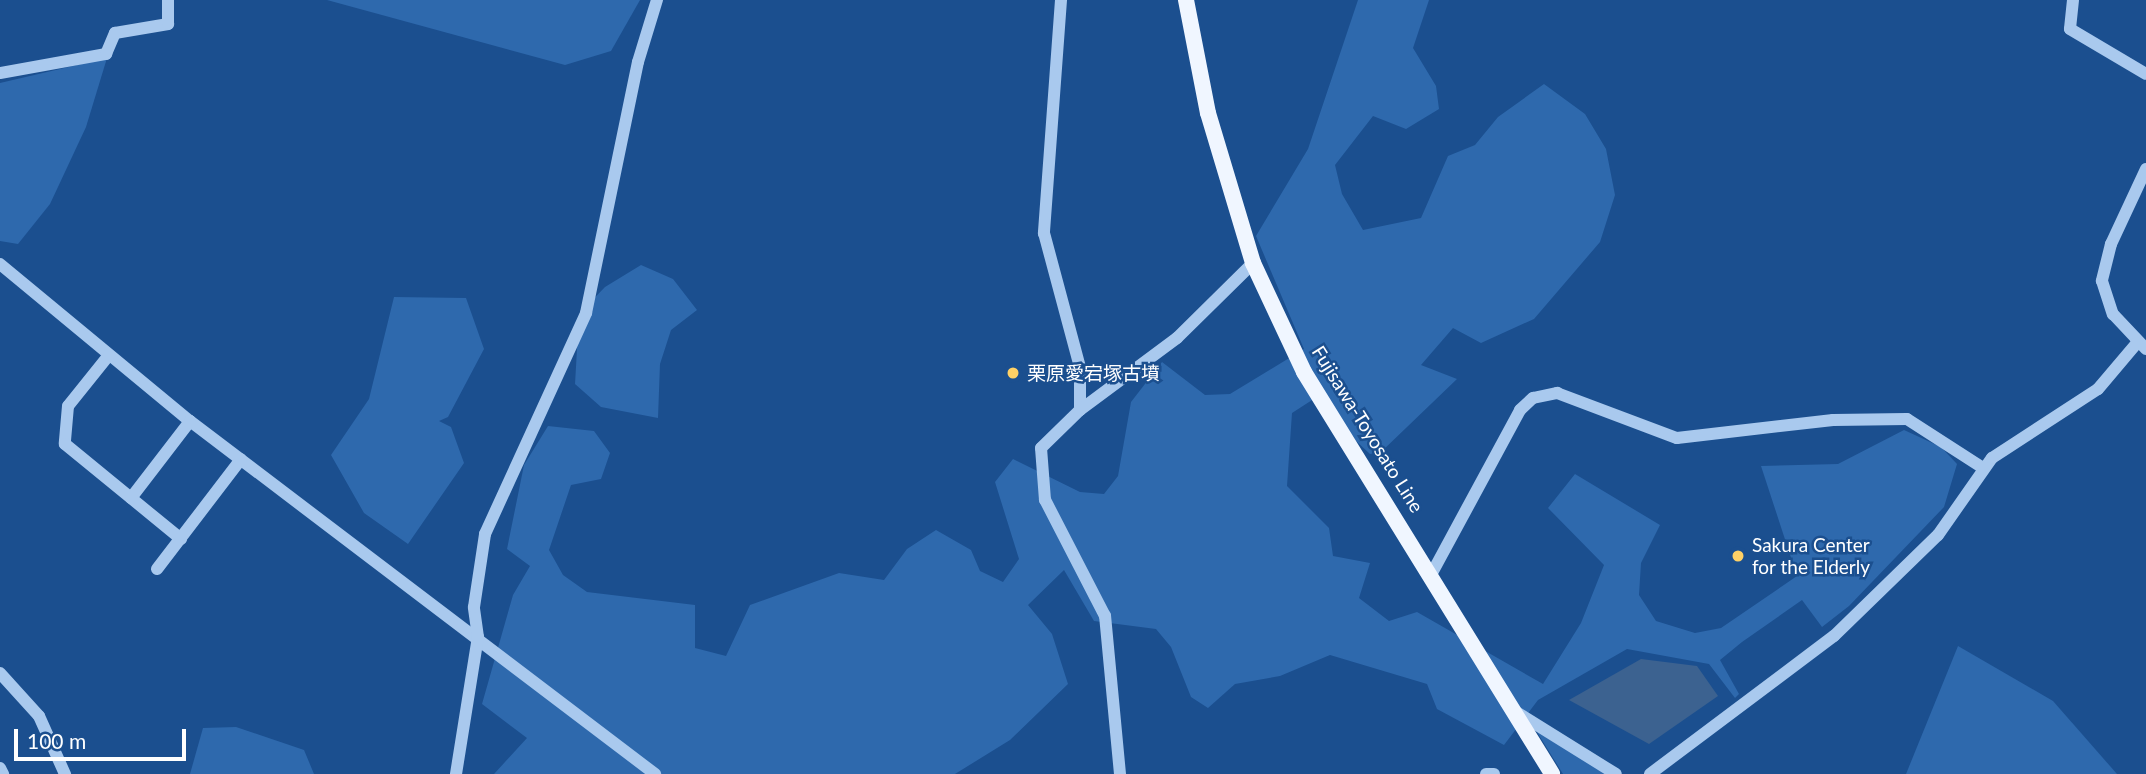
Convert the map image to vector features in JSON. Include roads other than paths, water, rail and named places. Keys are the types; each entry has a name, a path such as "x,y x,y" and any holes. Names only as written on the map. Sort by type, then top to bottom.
{"main road":[{"name":"Fujisawa-Toyosato Line","path":"1186,0 1208,113 1253,263 1304,372 1432,573 1552,774"}],"street":[{"path":"0,73 106,54 115,33 168,24 169,0"},
{"path":"456,774 478,637 474,607 485,534 586,313 638,62 657,0"},
{"path":"1061,0 1045,233 1080,368 1080,410"},
{"path":"2073,0 2070,29 2146,74"},
{"path":"1650,774 1872,601 1938,535 1983,468 2098,389 2142,346 2113,314 2102,281 2111,244 2146,169"},
{"path":"1120,774 1105,617 1045,500 1041,448 1080,410 1177,338 1253,263"},
{"path":"0,264 190,421 655,774"},
{"path":"109,355 68,406 65,444 181,539"},
{"path":"1432,573 1520,410 1533,398 1557,393 1677,439 1833,420 1906,419 1983,468"},
{"path":"131,498 190,421"},
{"path":"158,569 240,459"},
{"path":"0,673 39,716 65,774"},
{"path":"1513,710 1616,774"},
{"path":"0,768 3,774"},
{"path":"1486,774 1494,774"}],"place":[{"name":"栗原愛宕塚古墳","path":"1013,373"},
{"name":"Sakura Center for the Elderly","path":"1738,556"}]}
